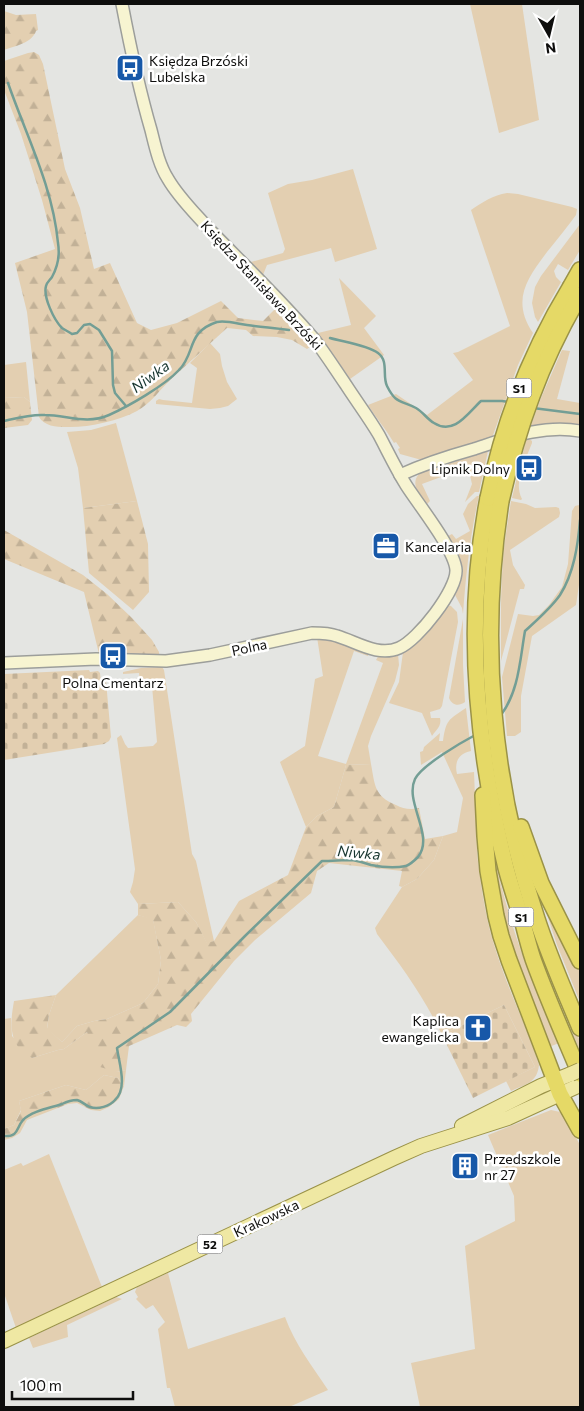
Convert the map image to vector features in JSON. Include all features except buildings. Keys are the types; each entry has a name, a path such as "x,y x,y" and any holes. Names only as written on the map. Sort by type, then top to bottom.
{"highway":[{"name":"S1","path":"578,1078 533,957 506,870 496,826 487,747 477,688 475,639 476,585 484,520 497,456 519,389 540,341 575,290 580,270"},
{"name":"S1","path":"487,747 500,769 511,824 536,918 580,1028"},
{"path":"487,747 485,836 488,871 496,916 508,960 558,1087 580,1130"},
{"path":"500,769 541,883 580,961"}],"main road":[{"name":"Krakowska","path":"4,1341 421,1146 508,1118 558,1087 578,1078"}],"street":[{"name":"Księdza Stanisława Brzóski","path":"122,4 144,108 167,179 185,203 314,339 363,410 379,435 400,475 451,553 455,562 456,577"},
{"path":"400,475 420,466 509,437 553,429 580,432"},
{"name":"Polna","path":"4,663 96,659 166,662 210,656 324,632 374,650 396,650 408,643 430,619 447,596 456,577"}],"green space":[{"path":"470,4 522,4 539,120 499,133"},
{"path":"4,11 16,15 36,14 38,30 27,41 4,50"},
{"path":"34,52 39,55 43,64 65,169 80,208 94,269 110,263 137,323 151,330 177,323 221,301 238,318 263,321 275,309 310,347 307,349 292,340 253,336 246,330 227,328 170,380 151,401 129,415 93,425 66,427 54,426 41,420 39,417 27,312 15,263 55,249 21,134 4,90 4,61"},
{"path":"353,169 377,249 335,262 331,248 267,265 263,275 251,262 283,253 285,249 268,193 288,184"},
{"path":"507,193 577,209 576,215 533,271 524,290 523,310 526,321 533,333 518,365 492,438 421,460 400,454 398,449 400,448 396,442 394,443 368,405 396,394 427,415 473,380 453,353 510,326 471,210 493,197"},
{"path":"580,224 580,250 568,270 558,264 554,271 556,277 561,282 538,322 532,303 535,287 541,276"},
{"path":"339,278 376,316 364,328 384,355 350,379 318,333 351,325"},
{"path":"210,343 220,354 227,382 237,399 228,406 210,409 156,404 156,401 159,399 192,403 197,368 190,363"},
{"path":"562,350 570,351 557,399 580,403 580,427 530,428 541,398"},
{"path":"26,362 30,402 24,397 4,398 4,365"},
{"path":"24,397 30,402 32,420 28,425 4,428 4,398"},
{"path":"116,423 137,501 83,508 78,468 67,432 91,430"},
{"path":"529,439 532,443 524,463 519,485 521,500 512,498 526,440"},
{"path":"488,451 479,492 475,492 465,502 472,484 468,467 422,484 430,501 427,504 419,493 415,481 420,473"},
{"path":"479,496 473,525 463,614 455,595 463,571 457,555 459,553 448,536 452,534 456,539 470,531 463,514 468,504"},
{"path":"137,501 148,544 149,592 133,610 89,573 83,508"},
{"path":"511,501 535,508 556,507 559,508 560,513 559,517 510,550 513,565 525,585 524,589 520,589 501,661 502,570"},
{"path":"579,505 580,578 576,605 532,636 521,696 521,732 515,736 507,736 502,677 518,614 539,615 562,587 568,564 572,511 575,506"},
{"path":"4,530 83,575 107,594 152,640 159,655 99,654 84,592 4,559"},
{"path":"447,605 457,612 458,622 442,706 440,709 430,712 431,718 440,718 438,728 432,736 422,713 389,703 399,682 403,652"},
{"path":"463,619 465,702 458,705 454,704 449,698"},
{"path":"317,637 343,642 369,653 368,656 354,651 318,756 346,764 383,663 376,660 379,655 392,656 398,654 399,665 395,681 368,746 371,764 346,765 334,807 317,816 306,827 280,762 305,746 315,679 323,676"},
{"path":"162,667 192,854 196,861 214,941 207,944 196,922 178,902 138,904 130,892 135,869 117,738 121,735 128,748 153,746 157,742 152,686 148,681 140,682 139,673 123,674 123,672 141,668"},
{"path":"89,670 90,672 98,671 101,682 106,681 111,737 109,741 104,744 4,760 4,674"},
{"path":"466,708 471,751 463,754 458,759 456,766 457,774 474,772 477,853 487,917 502,968 539,1065 536,1076 530,1082 511,1091 506,1081 535,1067 504,1005 442,1035 420,995 377,934 375,928 402,887 417,879 434,860 443,836 457,832 463,798 442,752 421,765 420,752 440,733 439,741 443,741 445,729 449,721"},
{"path":"492,750 556,983 580,1041 580,1051 540,955 509,856"},
{"path":"371,764 377,789 383,798 401,807 419,808 425,839 443,836 434,860 417,879 402,887 399,886 402,871 329,863 317,871 311,893 255,940 234,961 191,1014 192,1021 186,1027 177,1025 129,1046 126,1070 117,1072 100,1067 87,1032 64,1049 32,1058 18,1046 14,1040 12,1028 14,1001 56,995 47,1028 62,1042 77,1026 107,1019 143,1003 158,984 161,960 153,920 138,915 138,904 178,902 196,922 207,943 214,941 239,901 288,875 306,827 317,816 334,807 346,765"},
{"path":"492,848 505,900 521,951 559,1043 549,1047 513,953 499,901"},
{"path":"537,884 580,970 580,1002 557,945"},
{"path":"138,915 153,919 161,960 158,984 143,1003 107,1019 77,1026 62,1042 47,1029 49,1015 56,995"},
{"path":"504,1005 535,1067 473,1098 442,1035"},
{"path":"11,1018 12,1036 32,1058 64,1049 87,1032 117,1072 126,1070 124,1086 118,1078 104,1075 86,1090 66,1085 19,1101 21,1110 14,1125 4,1129 4,1019"},
{"path":"104,1075 118,1078 124,1086 119,1099 109,1107 100,1111 91,1110 77,1103 68,1104 27,1120 20,1133 4,1140 4,1129 14,1125 21,1111 19,1101 66,1085 86,1090"},
{"path":"551,1110 563,1114 580,1145 580,1407 420,1407 411,1363 475,1349 465,1246 515,1221 514,1196 488,1135"},
{"path":"49,1154 102,1287 16,1328 4,1293 4,1170 21,1163 23,1166"},
{"path":"168,1273 188,1349 285,1317 299,1346 328,1390 289,1407 175,1407 170,1388 167,1388 158,1329 165,1322 153,1305 146,1309 136,1299 138,1297 135,1292 137,1287"},
{"path":"116,1297 122,1299 67,1325 68,1337 33,1348 29,1338"}],"waterway":[{"path":"8,83 45,181 55,222 59,256 54,273 46,286 45,291 48,302 59,324 72,334 77,333 84,325 90,324 99,330 112,351 115,393 126,406"},
{"name":"Niwka","path":"4,421 35,415 84,419 101,418 109,415 165,383 184,363 200,331 217,322 289,330"},
{"name":"Niwka","path":"330,338 362,346 378,353 383,360 387,386 393,396 399,401 421,411 441,426 448,427 454,425 466,417 481,401 509,402"},
{"name":"Niwka","path":"533,408 580,414"},
{"name":"Niwka","path":"501,715 512,696 520,664 525,631 556,600 569,578 580,520"},
{"name":"Niwka","path":"4,1136 15,1133 23,1120 31,1114 69,1101 81,1101 93,1108 104,1107 113,1102 119,1095 122,1082 117,1048 170,1012 322,861 352,860 375,866 393,867 406,866 414,861 422,849 423,839 413,798 415,779 419,773 434,761 477,734"}],"place":[{"name":"Księdza Brzóski Lubelska","path":"130,68"},
{"name":"Lipnik Dolny","path":"529,468"},
{"name":"Kancelaria","path":"386,546"},
{"name":"Polna Cmentarz","path":"113,656"},
{"name":"Kaplica ewangelicka","path":"478,1028"},
{"name":"Przedszkole nr 27","path":"465,1166"}]}
